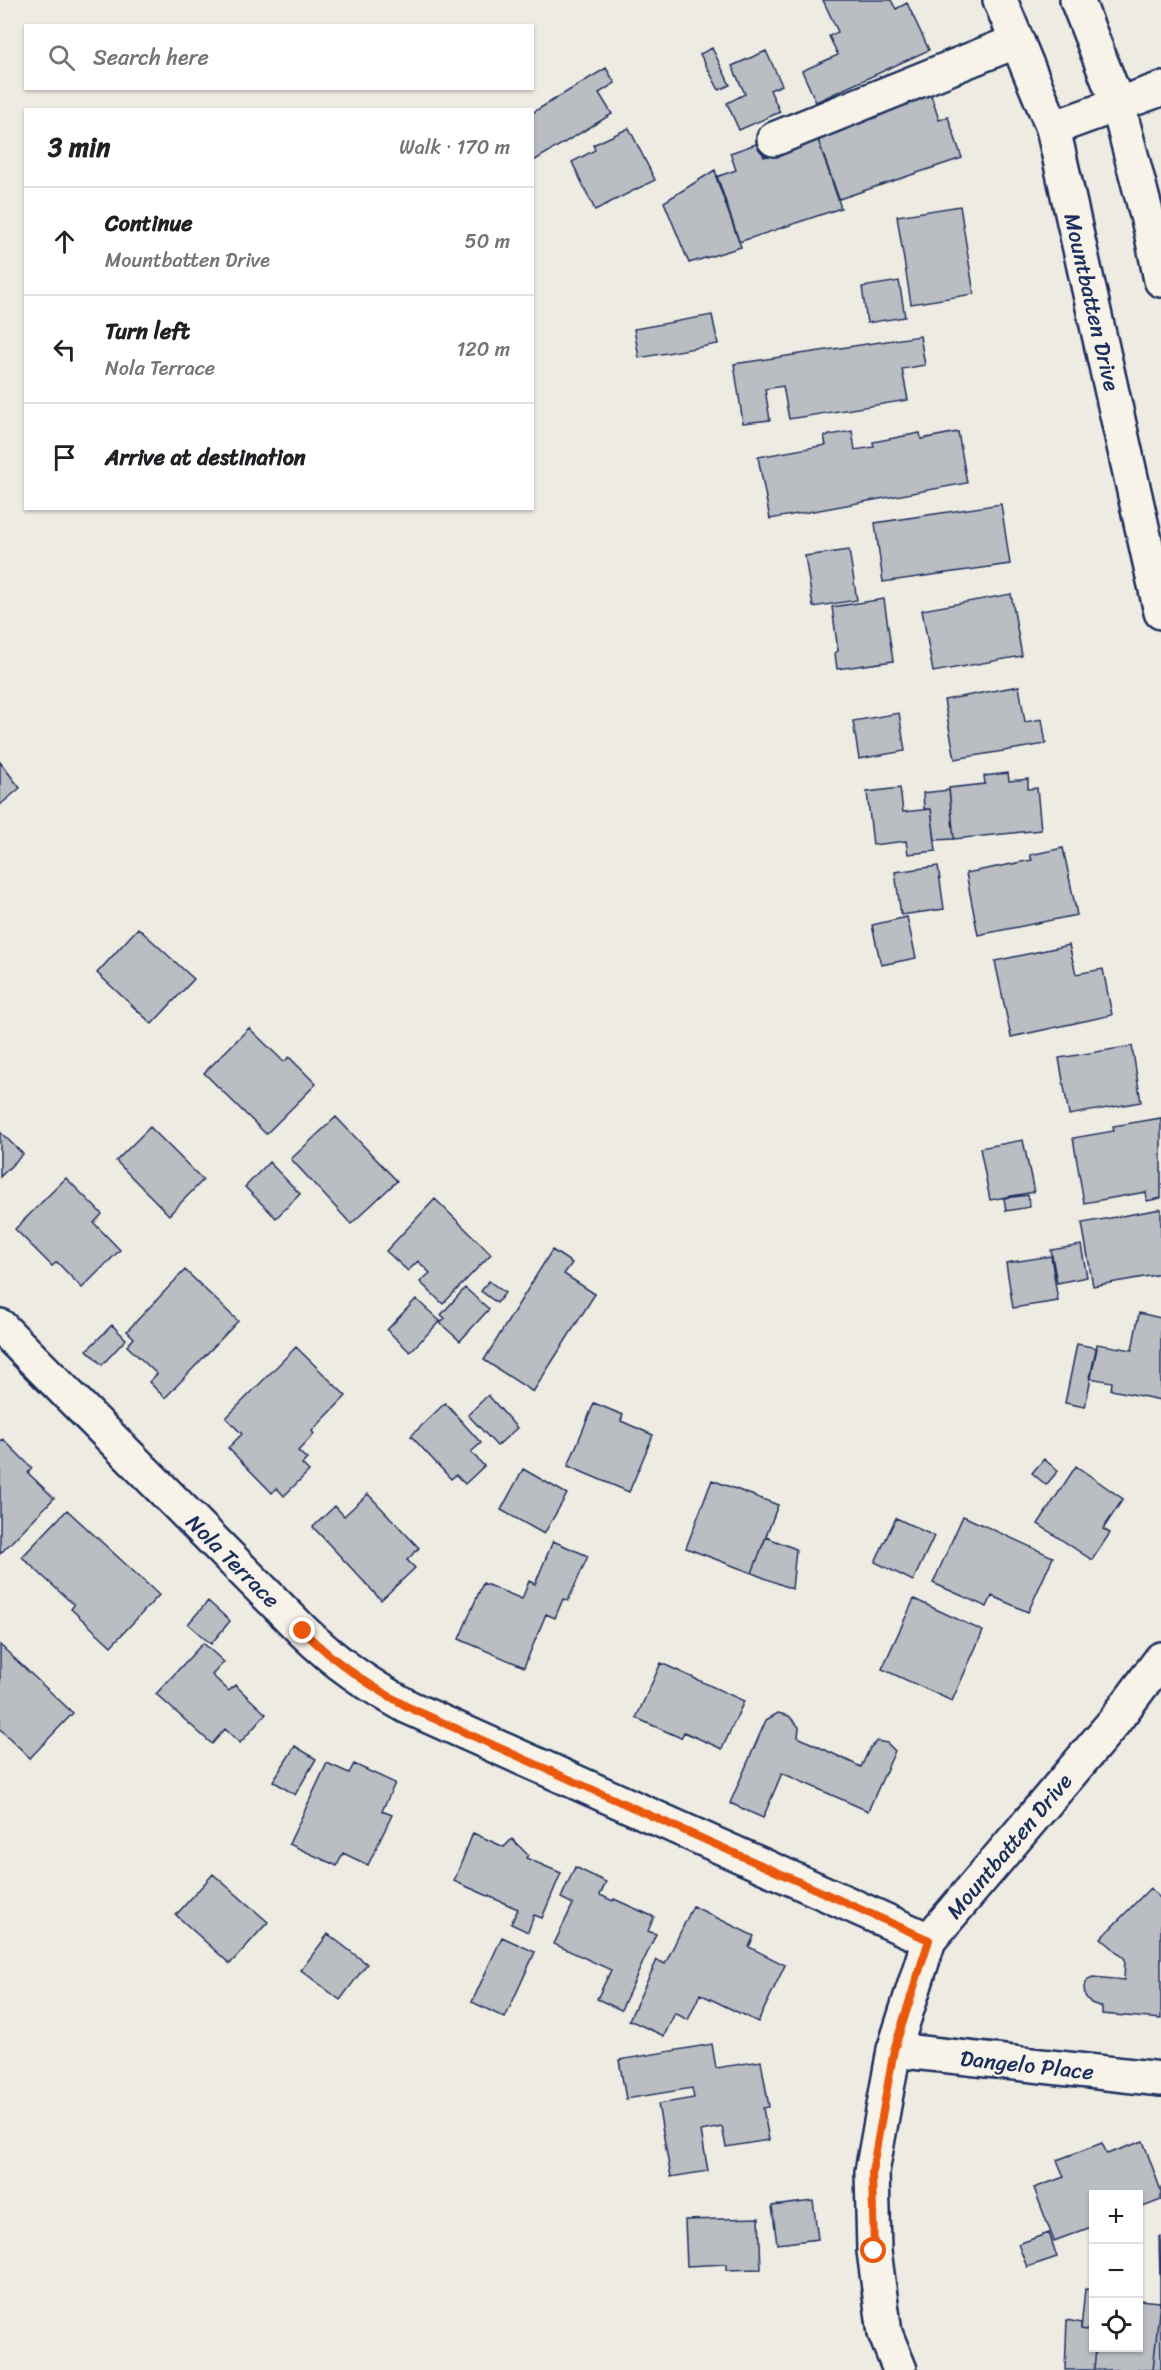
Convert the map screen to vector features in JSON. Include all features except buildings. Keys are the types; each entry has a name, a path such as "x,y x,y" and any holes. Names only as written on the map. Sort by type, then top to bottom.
{"main road":[{"name":"Mountbatten Drive","path":"1000,0 1053,128 1161,612"},
{"path":"1077,0 1118,105 1151,231 1161,280"},
{"path":"774,139 1017,41"},
{"path":"1053,128 1161,89"},
{"name":"Nola Terrace","path":"0,1326 303,1631 332,1659 365,1683 408,1707 929,1940"},
{"name":"Mountbatten Drive","path":"900,2370 885,2333 874,2251 872,2172 894,2050 929,1940 1114,1722 1161,1659"},
{"name":"Dangelo Place","path":"894,2050 1161,2079"}],"route":[{"path":"303,1631 332,1659 365,1683 408,1707 929,1940 894,2050 872,2172 874,2251"}]}
